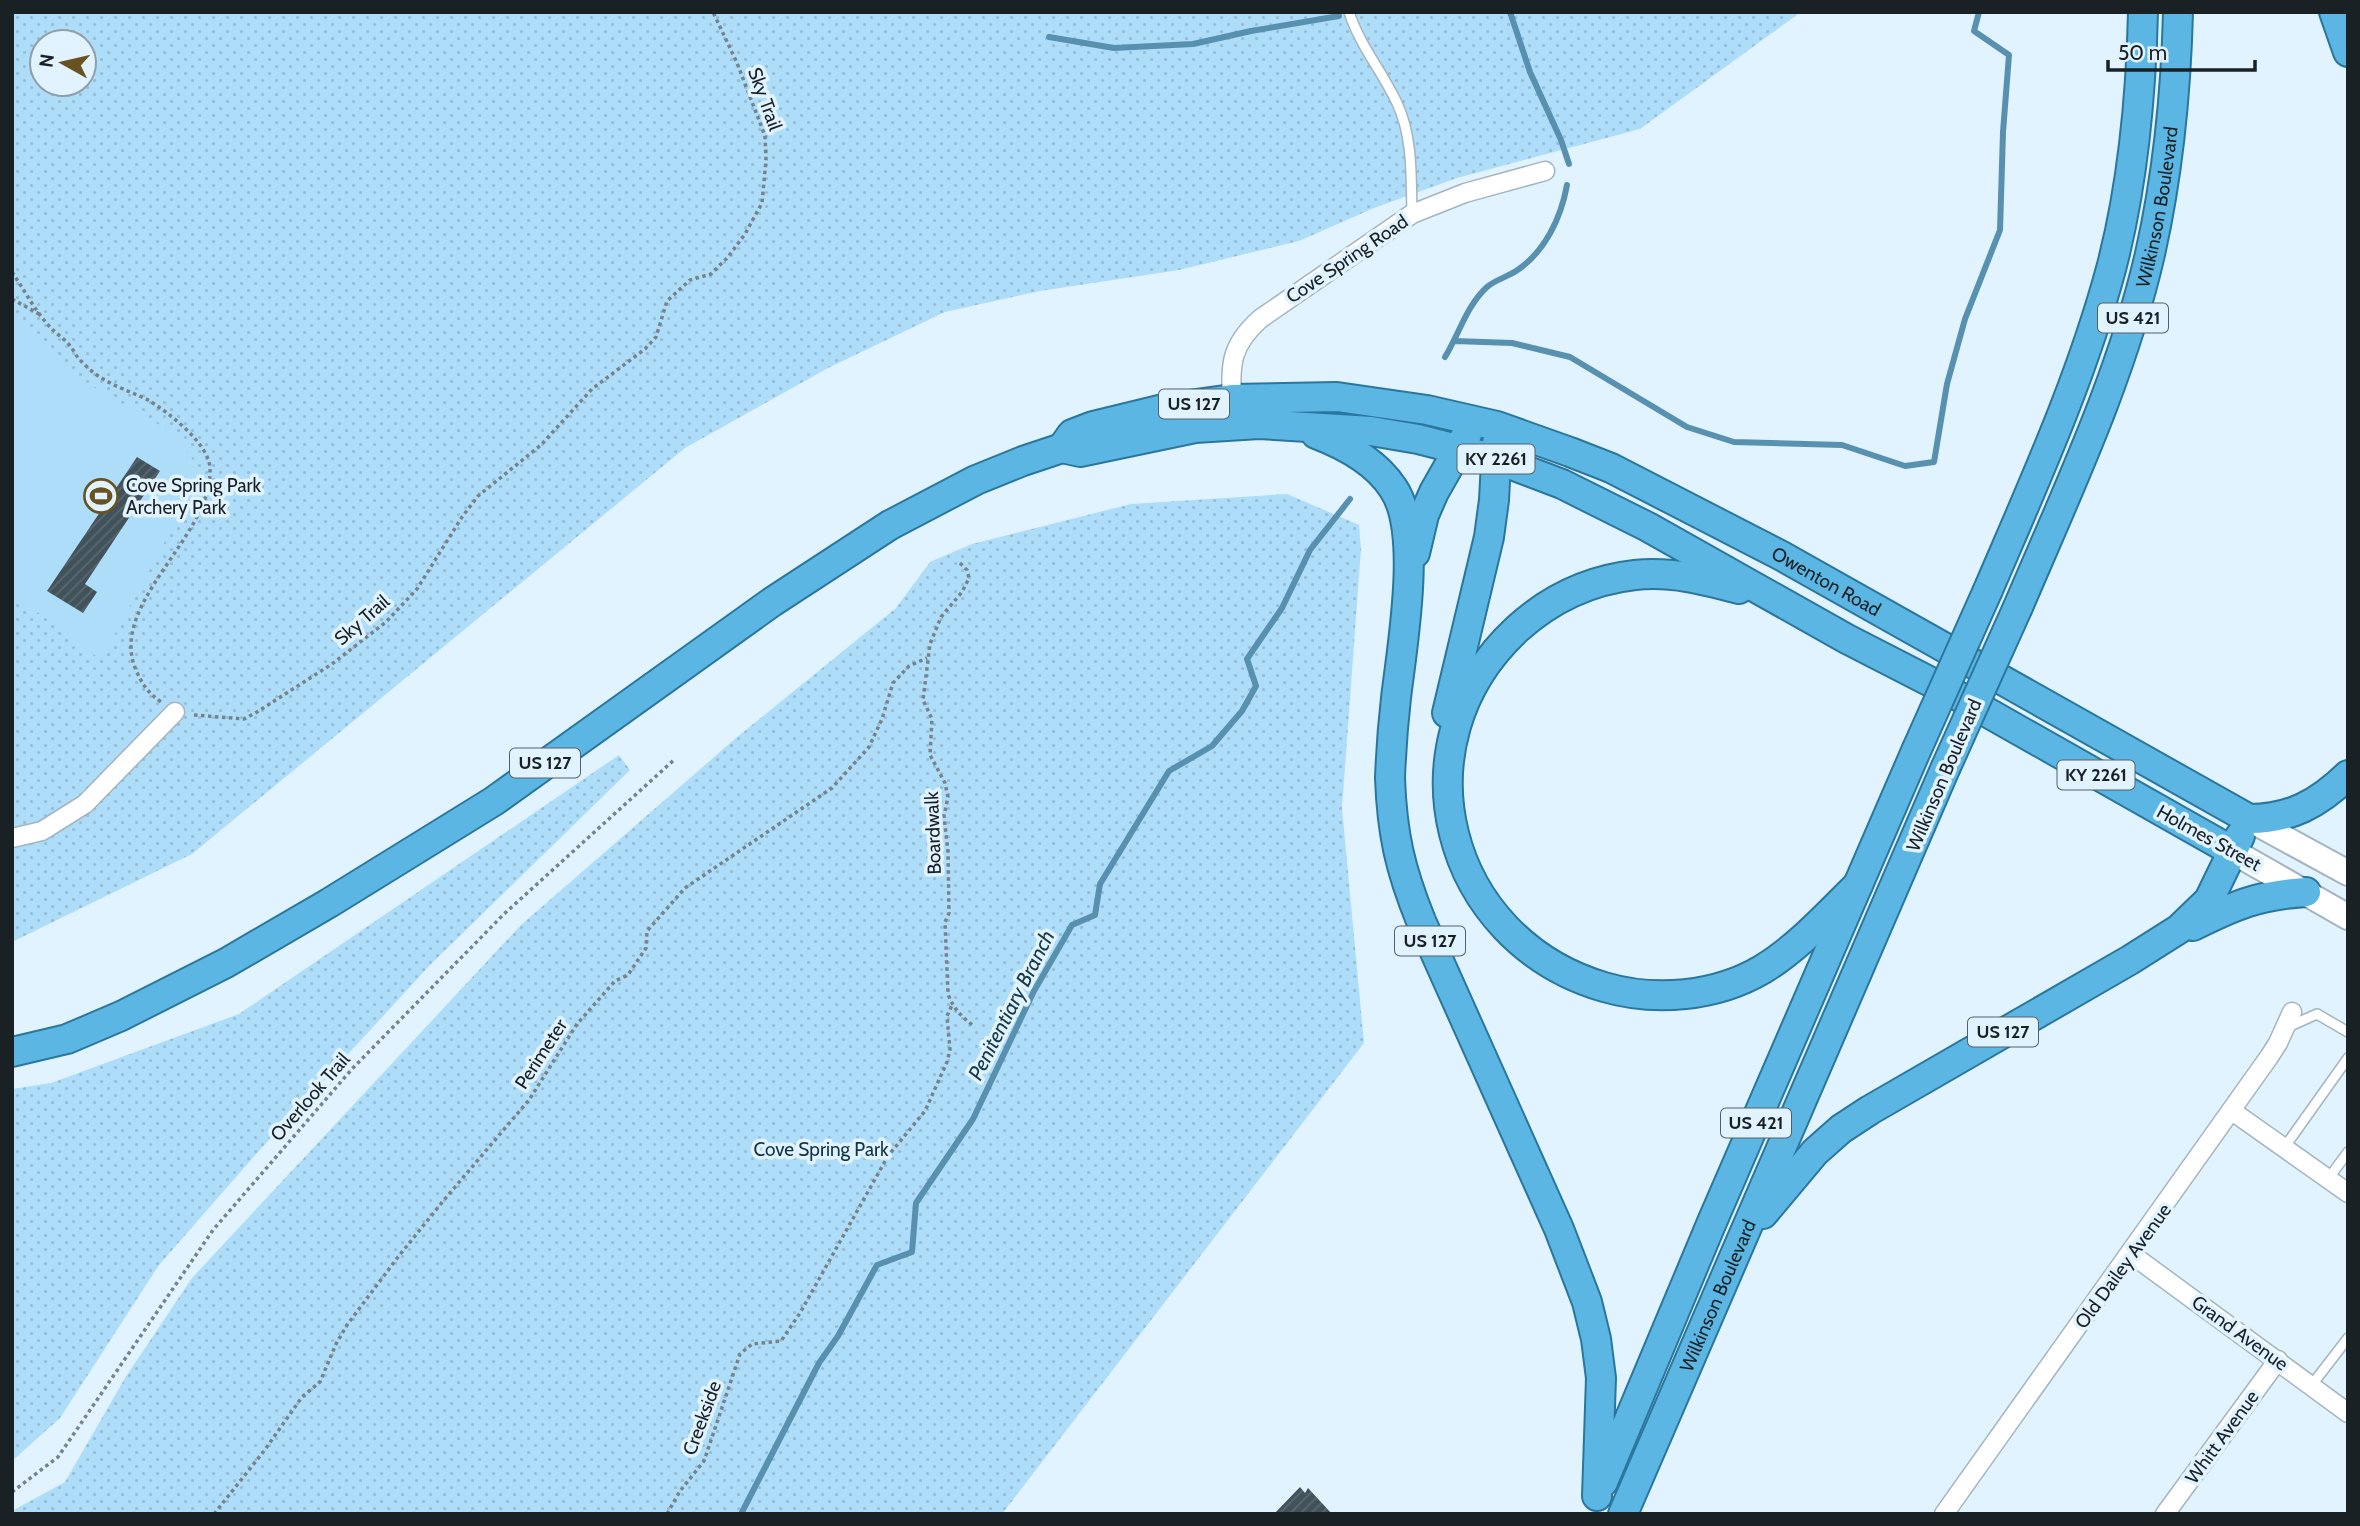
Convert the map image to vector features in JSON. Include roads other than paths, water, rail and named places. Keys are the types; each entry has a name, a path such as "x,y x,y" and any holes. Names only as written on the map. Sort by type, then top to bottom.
{"highway":[{"name":"Wilkinson Boulevard","path":"1594,1505 1712,1222 2071,391 2093,330 2126,204 2136,139 2143,12"},
{"name":"Wilkinson Boulevard","path":"1623,1514 1945,769 2018,607 2112,380 2150,256 2163,193 2172,130 2178,12"},
{"path":"2334,12 2348,52"},
{"name":"US 127","path":"1232,412 1337,397 1380,402 1486,423"},
{"name":"US 127","path":"12,1052 67,1039 121,1016 215,969 277,934 494,801 772,602 863,541 932,501 976,480 1062,448 1072,433 1167,408 1232,412 1286,425 1328,439 1350,450 1378,470 1395,489 1403,511 1409,558 1390,778 1396,849 1421,921 1559,1229 1587,1302 1596,1339 1601,1378 1594,1505"},
{"path":"1407,589 1424,515 1434,492 1458,450 1486,423 1496,459 1489,537 1453,682 1444,734 1443,766 1449,820 1461,860 1493,914 1537,955 1562,971 1616,991 1645,995 1704,991 1733,983 1761,970 1788,952 1858,885"},
{"name":"Owenton Road","path":"1486,423 1611,468 1780,555 1973,663"},
{"name":"KY 2261","path":"1286,425 1371,431 1496,459 1562,484 1602,503 1780,601"},
{"path":"1449,820 1446,779 1450,745 1458,715 1471,687 1507,638 1553,601 1608,579 1666,574 1695,577 1780,601"},
{"name":"Holmes Street","path":"1780,601 1962,698 2232,851"},
{"name":"Holmes Street","path":"1973,663 2249,820"},
{"path":"2249,820 2273,819 2309,805 2348,775"},
{"name":"US 127","path":"1743,1237 1815,1152 1841,1129 2179,929 2209,900 2249,820"},
{"path":"2157,944 2248,901 2274,894 2306,892"}],"main road":[{"name":"Holmes Street","path":"2249,820 2348,873"},
{"name":"Holmes Street","path":"2232,851 2348,917"}],"street":[{"name":"Cove Spring Road","path":"1232,412 1234,352 1249,330 1275,309 1412,214 1465,193 1545,171"},
{"path":"12,838 42,831 85,804 175,712"},
{"name":"Old Dailey Avenue","path":"1944,1514 2232,1111 2269,1057 2292,1012"},
{"path":"2232,1111 2348,1193"},
{"name":"Grand Avenue","path":"2132,1254 2348,1413"},
{"name":"Whitt Avenue","path":"2165,1514 2278,1360"}],"lane":[{"path":"1349,12 1357,35 1397,102 1405,124 1410,161 1412,214"},
{"path":"2284,1029 2317,1014 2348,1032"},
{"path":"2284,1148 2348,1058"},
{"path":"2328,1179 2348,1152"},
{"path":"2311,1386 2348,1338"}],"waterway":[{"name":"Penitentiary Branch","path":"1510,12 1530,72 1569,164"},
{"path":"1455,341 1512,343 1570,357 1687,427 1734,442 1842,445 1905,466 1934,462 1947,384 1965,319 2000,230 2009,55 1974,31 1979,12"},
{"path":"1049,37 1114,48 1193,44 1339,16"},
{"name":"Penitentiary Branch","path":"1445,357 1480,294 1526,263 1543,244 1561,210 1567,185"},
{"name":"Penitentiary Branch","path":"741,1514 819,1363 838,1336 877,1265 912,1252 916,1203 973,1119 1034,991 1072,925 1095,915 1100,884 1169,771 1212,746 1242,711 1256,686 1247,659 1282,608 1310,550 1350,499"}],"place":[{"name":"Cove Spring Park Archery Park","path":"101,496"}],"park label":[{"name":"Cove Spring Park","path":"821,1149"}]}
